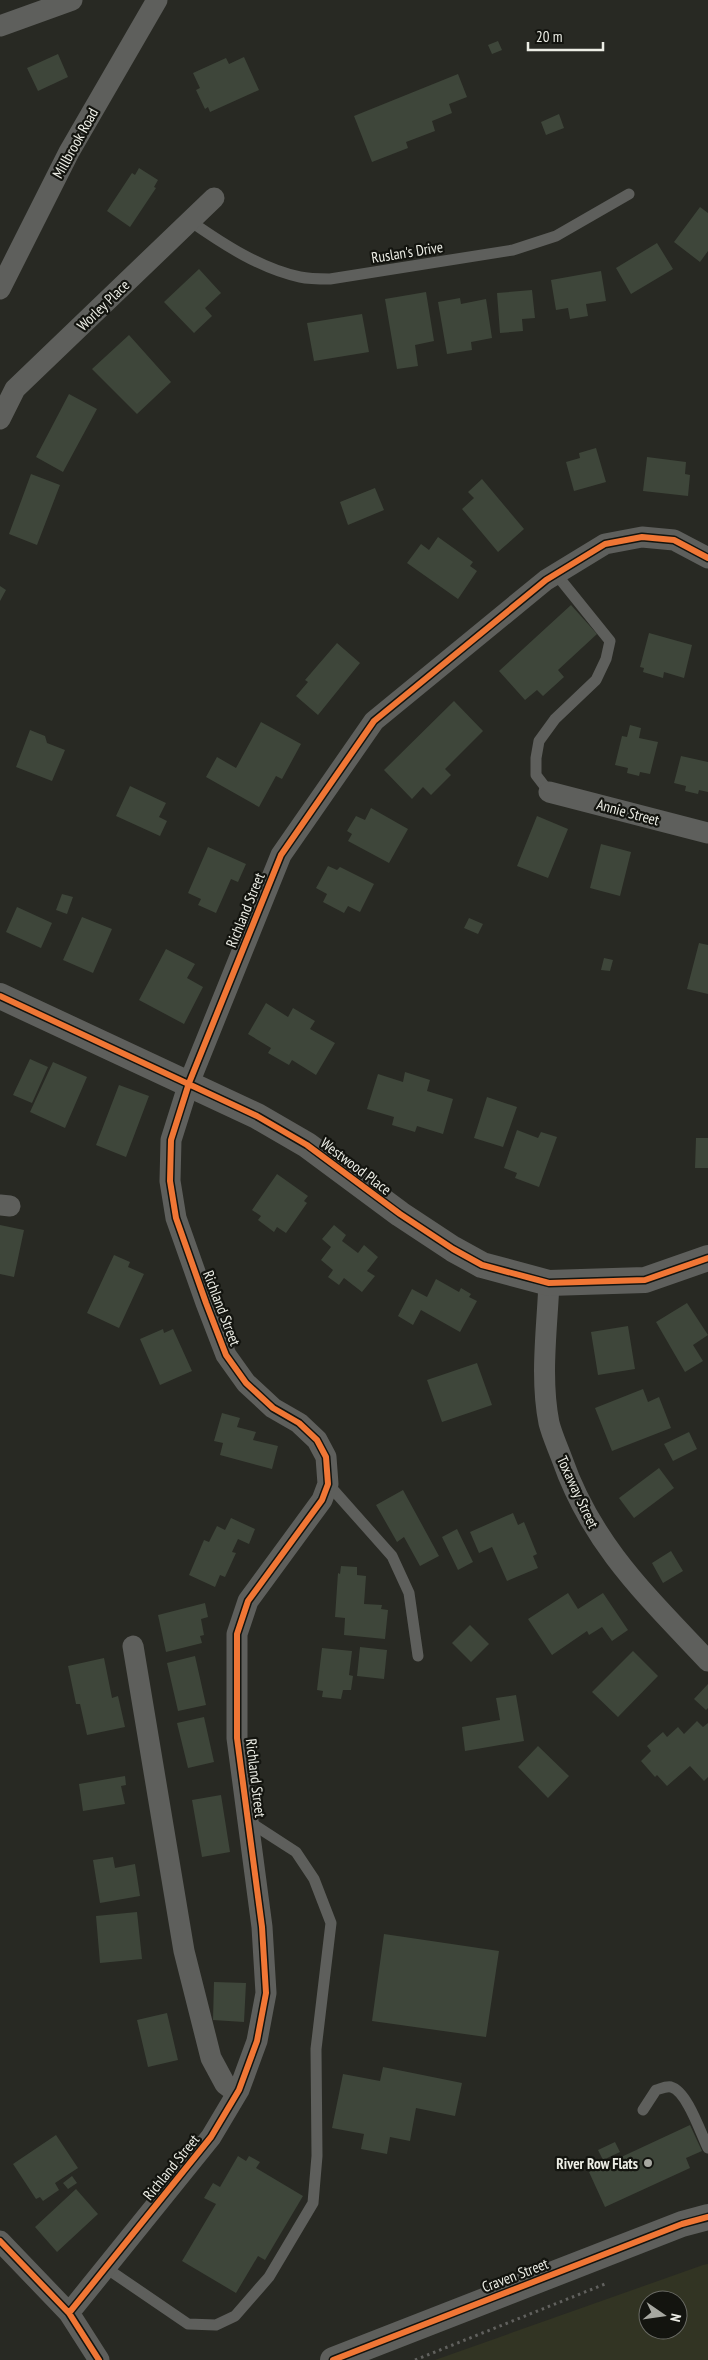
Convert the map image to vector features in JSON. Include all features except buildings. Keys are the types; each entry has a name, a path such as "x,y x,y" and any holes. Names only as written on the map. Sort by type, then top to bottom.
{"street":[{"path":"0,26 72,0"},
{"name":"Millbrook Road","path":"0,289 69,152 157,0"},
{"name":"Worley Place","path":"0,419 15,389 214,198"},
{"name":"Richland Street","path":"69,2313 211,2138 237,2093 257,2041 266,1993 262,1927 238,1738 237,1634 248,1601 322,1500 328,1484 326,1457 316,1440 299,1423 273,1408 246,1383 226,1354 206,1304 176,1218 170,1181 171,1140 189,1084 280,855 374,721 546,580 605,544 642,537 674,540 708,558"},
{"name":"Annie Street","path":"549,792 708,833"},
{"name":"Westwood Place","path":"0,996 257,1116 307,1145 400,1214 453,1249 482,1265 549,1283 645,1280 708,1258"},
{"name":"Toxaway Street","path":"549,1283 544,1368 550,1424 568,1476 585,1513 611,1554 708,1661"},
{"path":"133,1646 184,1951 210,2058 225,2084 237,2093"},
{"name":"Craven Street","path":"333,2360 682,2224 708,2217"},
{"path":"0,2241 69,2313 99,2360"}],"lane":[{"name":"Ruslan's Drive","path":"190,221 216,239 270,268 300,277 330,280 513,250 556,236 629,194"},
{"path":"549,792 536,775 539,741 555,719 596,680 606,659 610,641 556,574"},
{"path":"328,1484 392,1556 409,1593 418,1656"},
{"path":"106,2268 188,2324 216,2325 235,2316 268,2277 313,2203 317,2156 316,2049 331,1923 314,1879 296,1852 248,1821"},
{"path":"643,2110 656,2090 668,2087 677,2090 687,2103 708,2148"}],"shaded area":[{"path":"708,2264 708,2360 435,2360 703,2265"}],"cycle path":[{"path":"69,2313 211,2137 239,2090 257,2041 266,1993 262,1927 237,1738 237,1634 248,1601 322,1500 328,1484 326,1457 317,1440 299,1423 273,1408 246,1383 226,1355 176,1218 170,1181 171,1140 189,1083 281,855 374,721 546,580 605,544 642,537 674,540 708,558"},
{"path":"0,996 257,1116 307,1145 400,1214 453,1249 482,1265 549,1283 645,1280 708,1258"},
{"path":"333,2360 682,2224 708,2217"},
{"path":"0,2241 69,2313 99,2360"}],"place":[{"name":"River Row Flats","path":"648,2163"}]}
